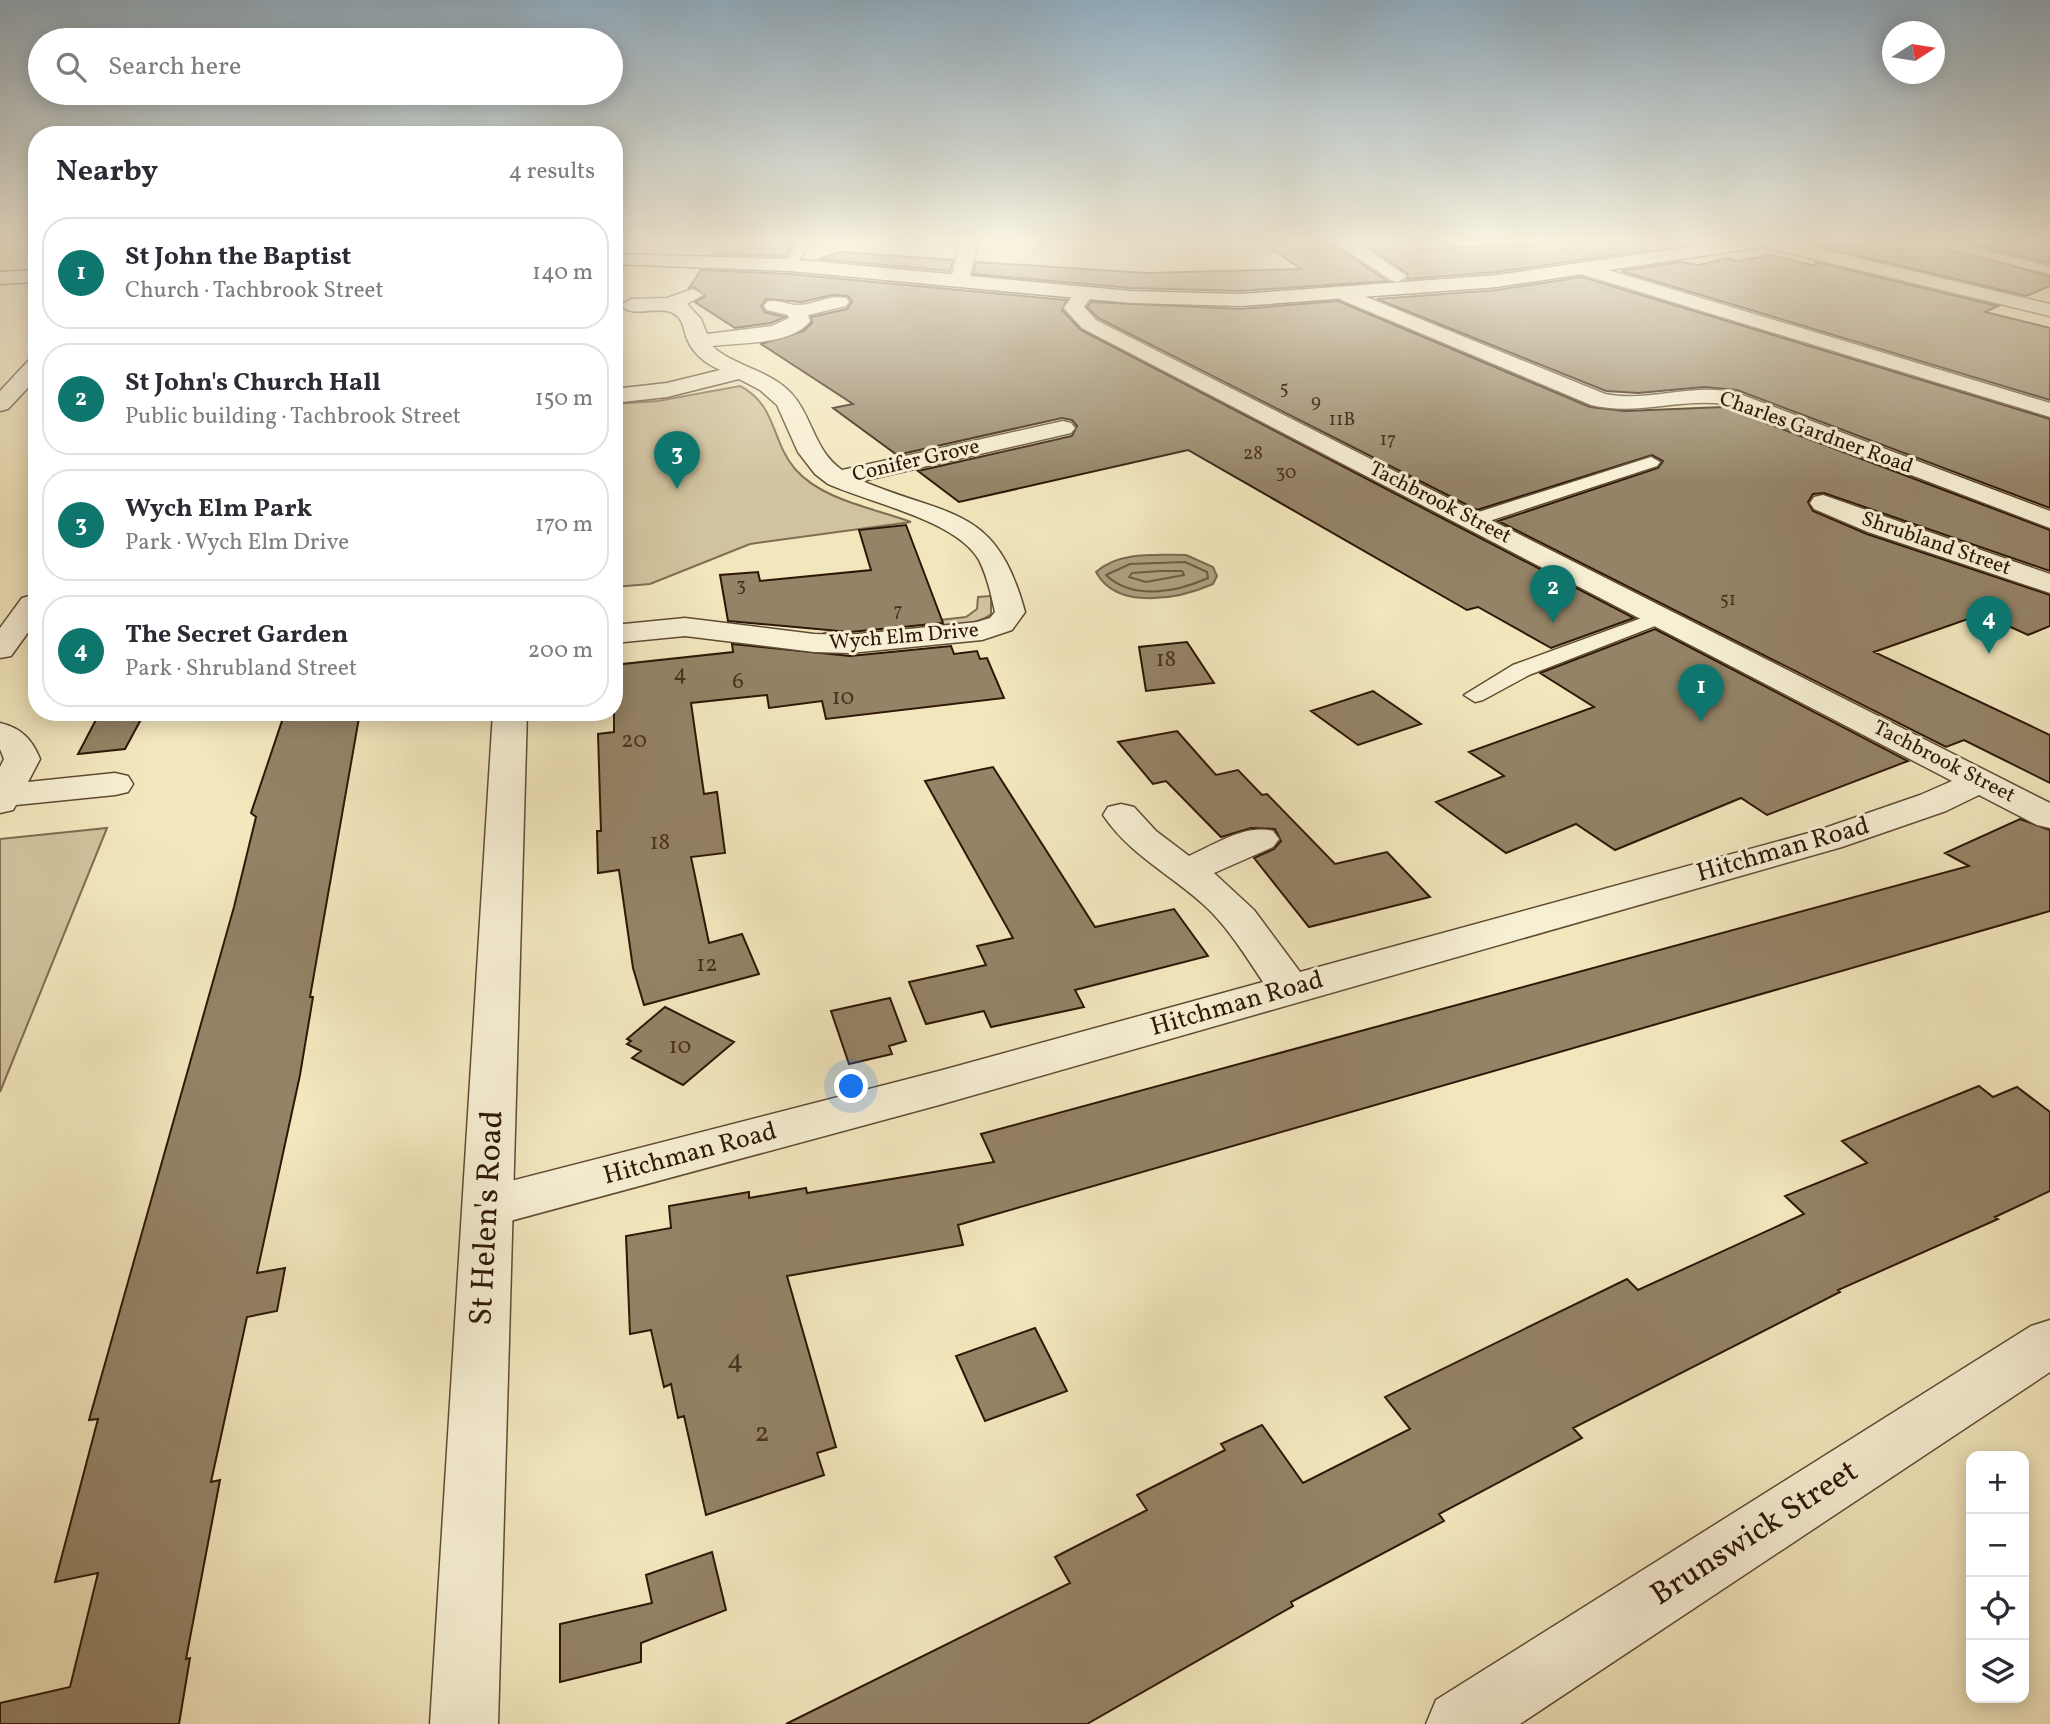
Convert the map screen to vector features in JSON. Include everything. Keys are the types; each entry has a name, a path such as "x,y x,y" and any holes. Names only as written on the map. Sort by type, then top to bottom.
{"street":[{"path":"691,321 698,341 785,330 799,321"},
{"name":"Tachbrook Street","path":"1087,321 2050,817"},
{"name":"Charles Gardner Road","path":"1410,321 1599,400 1641,406 1686,395 1729,398 2050,520"},
{"path":"1758,321 2050,410"},
{"name":"Wych Elm Drive","path":"623,633 685,627 814,643 856,644 982,631 1006,620 1010,612 999,570 987,548 977,539 950,521 837,479 808,452 786,401 776,391 710,355 698,341"},
{"path":"623,396 667,390 741,372"},
{"path":"0,404 28,374"},
{"name":"Conifer Grove","path":"837,479 1063,428"},
{"name":"Conifer Grove","path":"996,443 1016,459"},
{"name":"Shrubland Street","path":"1822,503 1878,526 2050,584"},
{"path":"0,606 28,604"},
{"path":"0,649 28,613"},
{"name":"St Helen's Road","path":"464,1724 510,721"},
{"path":"0,733 17,744 22,759 2,798"},
{"name":"Hitchman Road","path":"488,1207 939,1088 1829,839 1933,803 1980,781"},
{"path":"2,798 115,784"},
{"path":"1121,815 1142,841 1186,871 1232,911 1290,989"},
{"path":"1186,871 1260,839"},
{"name":"Brunswick Street","path":"1461,1724 2050,1343"}],"lane":[{"path":"1473,520 1651,462"},
{"path":"1475,695 1521,670 1661,617"}],"shaded area":[{"path":"740,386 761,403 787,458 806,480 849,502 911,522 750,544 650,584 623,586 623,403 658,401"},
{"path":"991,596 991,614 961,625 912,632 823,636 824,633 966,617 977,609 978,597"},
{"path":"107,828 0,1092 0,839"}],"water":[{"path":"1186,555 1213,567 1217,576 1213,584 1167,597 1133,597 1106,584 1096,572 1105,565 1127,557"}],"building":[{"path":"725,321 775,321 771,323 735,328"},
{"path":"1073,321 1081,330 1634,618 1551,648 1478,607 1467,610 1188,450 959,502 918,471 1072,436 1077,426 1072,420 1062,418 897,455 833,408 853,404 761,344 803,331 812,323"},
{"path":"1105,321 1387,321 1590,407 1625,411 1724,407 2050,530 2050,571 1824,493 1813,494 1808,502 1813,511 1867,534 2050,595 2050,626 2028,635 1982,614 1874,652 2050,735 2050,783 1964,740 1946,747 1498,521 1658,468 1663,461 1652,455 1477,510"},
{"path":"1433,321 1729,321 2050,419 2050,508 1737,390 1704,387 1638,393 1606,391"},
{"path":"1789,321 2023,321 2050,328 2050,400"},
{"path":"906,525 943,623 850,632 728,621 720,575 758,572 760,581 871,570 859,530"},
{"path":"1655,629 1908,761 1767,815 1741,798 1615,850 1576,824 1506,853 1436,802 1504,776 1469,752 1594,707 1540,673"},
{"path":"1187,642 1214,683 1146,691 1139,647"},
{"path":"732,644 850,656 951,646 954,654 977,651 980,659 987,658 1004,698 826,719 822,701 769,708 767,695 691,703 704,794 717,792 725,853 691,857 709,943 742,934 759,974 644,1005 633,968 619,870 598,873 597,831 601,831 598,734 614,732 614,721 623,721 623,664 733,652"},
{"path":"1373,691 1421,724 1358,745 1311,711"},
{"path":"95,721 140,721 125,749 78,754"},
{"path":"282,721 358,721 310,997 313,997 300,1075 257,1273 285,1268 277,1311 247,1317 211,1482 220,1480 186,1659 190,1658 179,1724 0,1724 0,1703 70,1687 98,1573 55,1582 98,1419 89,1420 234,907 256,817 251,813"},
{"path":"1177,731 1216,775 1238,770 1262,795 1267,794 1335,864 1387,852 1430,897 1309,927 1254,858 1274,849 1281,841 1275,829 1251,828 1221,837 1166,781 1153,784 1118,742"},
{"path":"993,767 1095,927 1174,909 1208,956 1075,990 1084,1007 991,1027 984,1011 926,1024 909,982 986,965 977,946 1013,938 925,781"},
{"path":"2020,819 2050,830 2050,911 958,1225 963,1245 787,1276 836,1447 817,1453 824,1475 706,1515 684,1416 678,1418 671,1384 664,1387 651,1330 630,1334 626,1236 671,1228 669,1206 749,1192 749,1198 806,1188 807,1193 994,1162 981,1134 1969,866 1945,853"},
{"path":"890,998 906,1041 889,1046 892,1054 849,1064 831,1011"},
{"path":"665,1007 734,1042 683,1085 632,1058 641,1051 627,1044 631,1041 627,1039"},
{"path":"1979,1086 1993,1097 2017,1087 2050,1112 2050,1191 1995,1217 1998,1219 1838,1290 1840,1292 1573,1428 1582,1438 1439,1514 1444,1521 1291,1602 1293,1606 1087,1724 786,1724 1070,1583 1055,1557 1147,1510 1137,1495 1225,1450 1221,1444 1262,1425 1303,1483 1410,1429 1385,1397 1627,1279 1638,1290 1804,1214 1785,1196 1867,1163 1842,1141"},
{"path":"1035,1328 1067,1391 985,1421 956,1356"},
{"path":"712,1552 726,1610 641,1643 641,1662 560,1682 560,1624 652,1603 646,1575"}],"place":[{"name":"Wych Elm Park","path":"677,489"},
{"name":"St John's Church Hall","path":"1553,623"},
{"name":"The Secret Garden","path":"1989,654"},
{"name":"St John the Baptist","path":"1701,722"}]}
